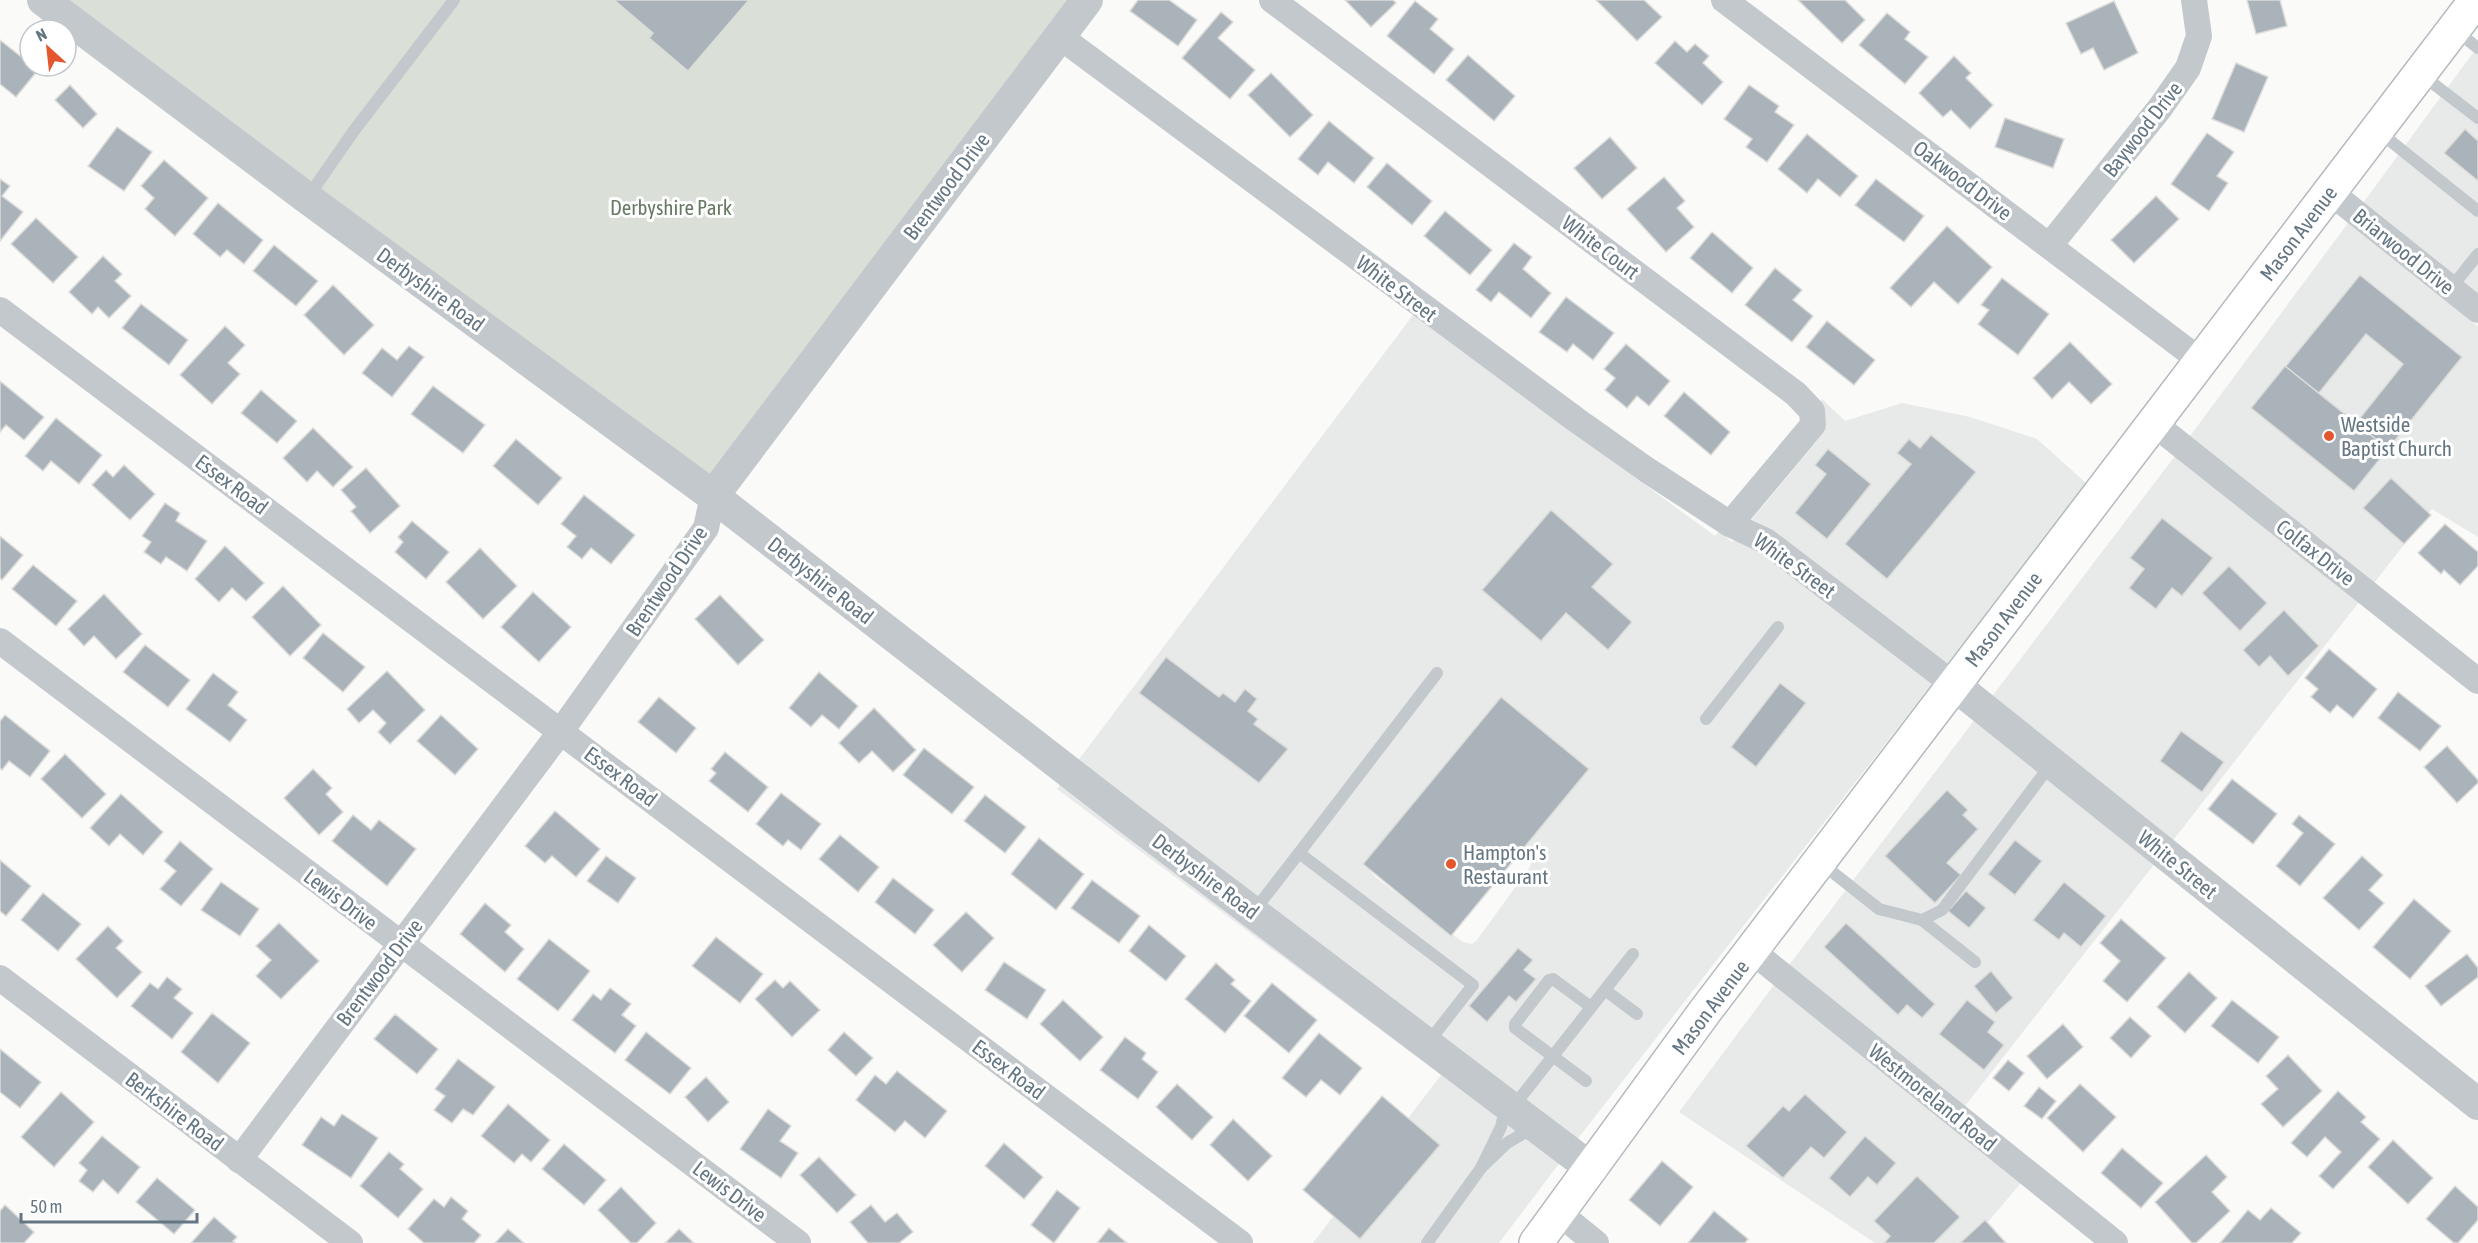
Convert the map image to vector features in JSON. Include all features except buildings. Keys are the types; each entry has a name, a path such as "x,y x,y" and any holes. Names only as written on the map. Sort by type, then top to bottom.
{"main road":[{"name":"Mason Avenue","path":"1536,1243 1953,684 2420,74 2466,38 2476,0"}],"street":[{"name":"Derbyshire Road","path":"43,0 307,198 713,496 1253,912 1592,1169"},
{"name":"Brentwood Drive","path":"239,1160 561,731 706,528 713,496 1087,0"},
{"name":"White Court","path":"1272,0 1797,394 1812,411 1813,425 1730,524"},
{"name":"Oakwood Drive","path":"1724,0 2201,361"},
{"name":"Baywood Drive","path":"2050,245 2160,108 2188,68 2199,36 2194,0"},
{"name":"White Street","path":"1059,36 1575,419 1647,470 1730,524 1766,541 1953,684 2478,1104"},
{"name":"Briarwood Drive","path":"2330,192 2478,310"},
{"name":"Essex Road","path":"0,310 1240,1243"},
{"name":"Colfax Drive","path":"2153,423 2478,681"},
{"name":"Lewis Drive","path":"0,641 798,1243"},
{"name":"Westmoreland Road","path":"1752,951 2115,1243"},
{"name":"Berkshire Road","path":"0,978 350,1243"},
{"path":"1559,1213 1596,1243"}],"lane":[{"path":"307,198 353,132 454,0"},
{"path":"2420,74 2478,118"},
{"path":"2377,131 2478,210"},
{"path":"2451,288 2478,254"},
{"path":"1706,719 1778,627"},
{"path":"1253,912 1437,673"},
{"path":"1922,920 1942,910 2052,763"},
{"path":"1299,853 1473,985 1427,1044"},
{"path":"1821,863 1879,909 1922,920 1975,962"},
{"path":"1481,1168 1507,1143 1518,1113 1553,1056 1633,954"},
{"path":"1586,1082 1515,1028 1515,1024 1549,980 1553,979 1592,1007"},
{"path":"1605,990 1637,1014"},
{"path":"1427,1243 1481,1168 1501,1127 1518,1113"}],"shaded area":[{"path":"2478,46 2478,295 2363,203"},
{"path":"2348,223 2478,326 2478,537 2432,509 2374,583 2190,436"},
{"path":"1413,315 1715,536 1719,531 1732,542 1735,539 1761,552 1932,684 1576,1141 1077,762","holes":["1440,787 1527,850 1532,860 1530,867 1472,944 1463,942 1370,871 1370,867"]},
{"path":"1822,399 1845,421 1902,403 1970,417 2037,439 2086,483 1947,664 1773,530 1752,519 1823,434 1826,425 1820,402"},
{"path":"2175,456 2359,602 2171,843 1990,699"},
{"path":"1976,718 2156,862 1965,1106 1789,965"},
{"path":"1062,782 1561,1161 1499,1243 1313,1243 1441,1075 1057,789"},
{"path":"1774,985 2021,1183 1970,1243 1875,1243 1679,1112"}],"green space":[{"name":"Derbyshire Park","path":"43,0 1087,0 713,496 78,26 78,18 67,18"}],"place":[{"name":"Westside Baptist Church","path":"2329,436"},
{"name":"Hampton's Restaurant","path":"1451,864"}]}
